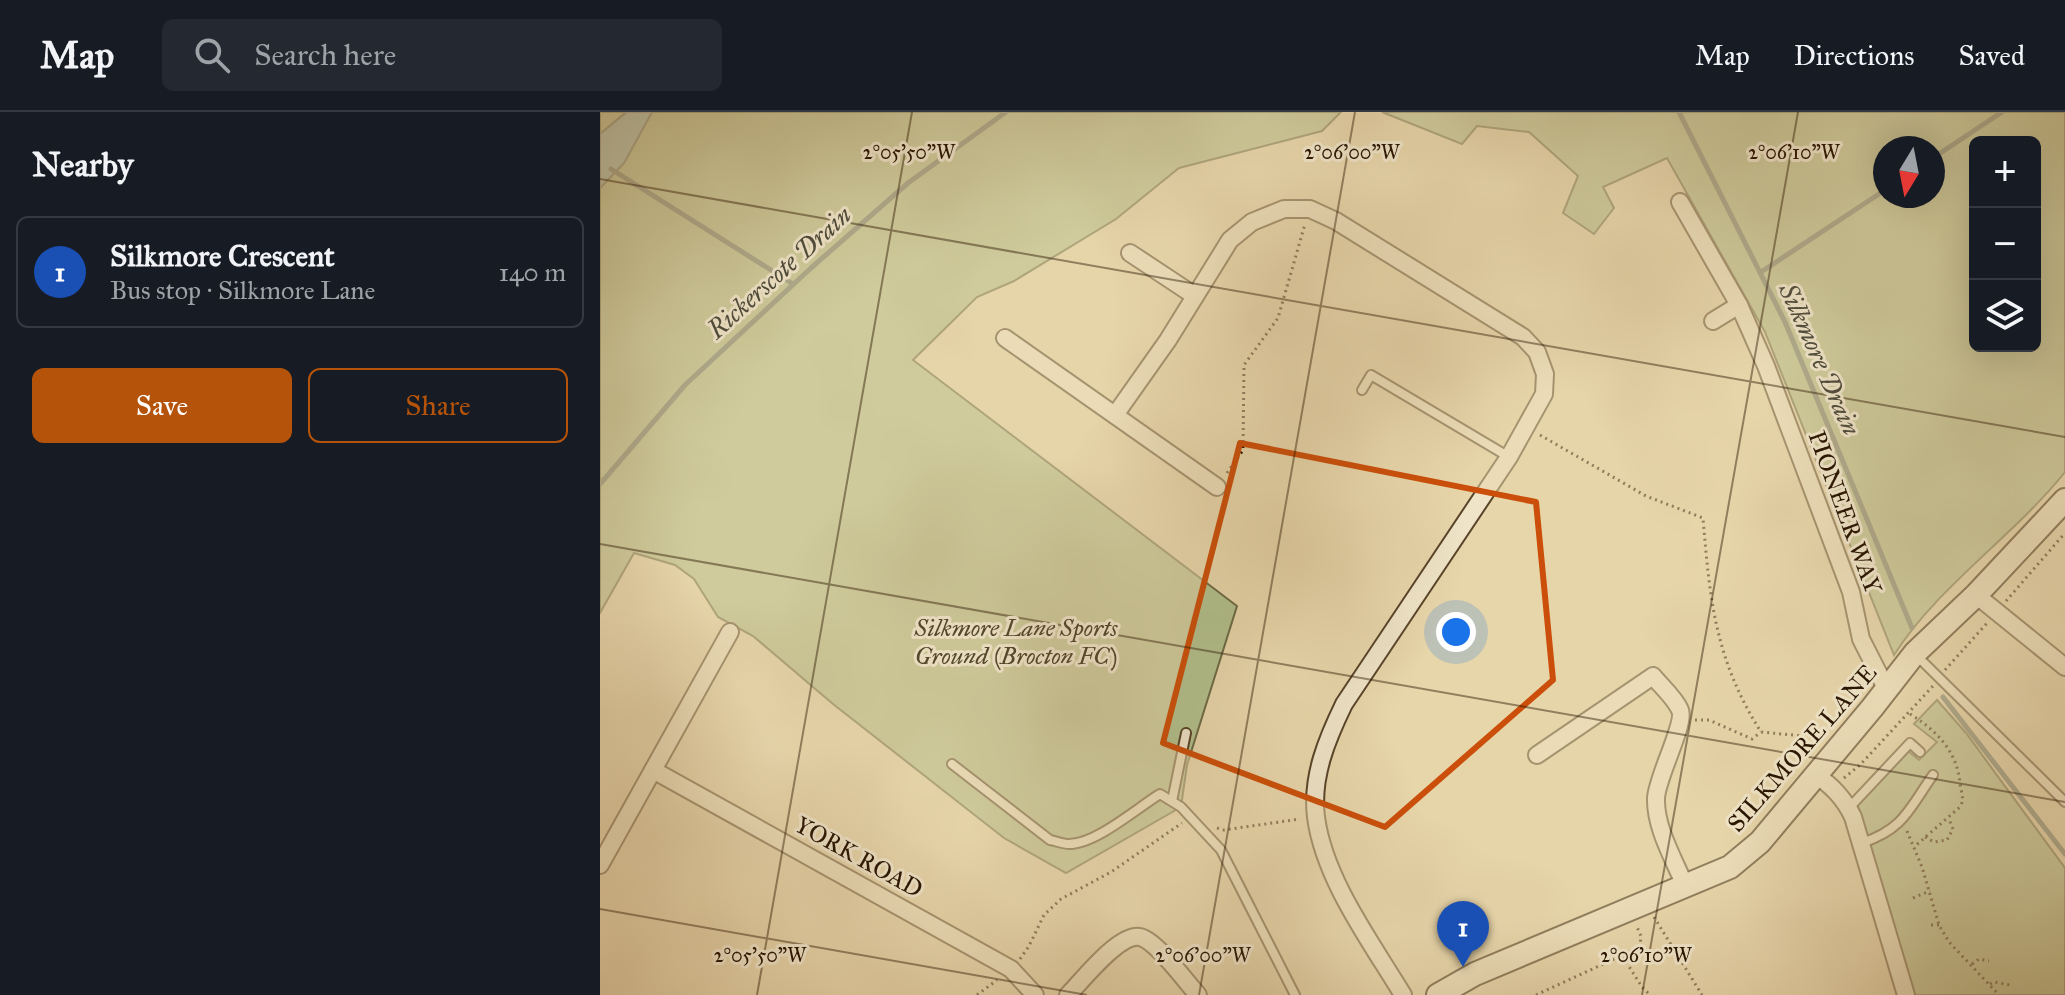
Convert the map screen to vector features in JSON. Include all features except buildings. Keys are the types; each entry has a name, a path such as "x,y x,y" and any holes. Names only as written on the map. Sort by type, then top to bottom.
{"street":[{"name":"PIONEER WAY","path":"1680,202 1739,305 1766,366 1851,592 1861,639 1887,690"},
{"path":"1115,415 1168,340 1230,240 1252,222 1284,209 1310,209 1336,221 1523,337 1537,352 1545,374 1544,394 1509,457 1344,704 1326,741 1321,762 1316,816 1330,867 1403,995"},
{"path":"1130,253 1195,296"},
{"path":"1713,321 1739,305"},
{"path":"1005,338 1217,487"},
{"name":"SILKMORE LANE","path":"1438,995 1475,974 1730,867 1760,842 1915,653 2062,517"},
{"path":"1976,595 2065,667"},
{"path":"600,865 730,632"},
{"path":"1537,755 1653,676 1680,710 1681,720 1661,771 1656,796 1657,816 1685,886"},
{"name":"YORK ROAD","path":"653,770 1011,969 1035,995"},
{"path":"1815,774 1834,787 1849,808 1906,995"},
{"path":"1068,995 1117,944 1128,938 1140,937 1153,945 1198,995"}],"lane":[{"path":"1362,390 1371,375 1509,457"},
{"path":"1915,653 2065,802"},
{"path":"1172,801 1186,733"},
{"path":"1849,808 1910,743 1920,752"},
{"path":"952,764 1050,840 1068,844 1081,842 1106,830 1160,794 1172,801 1221,850 1295,995"},
{"path":"1862,843 1883,836 1901,821 1933,775"}],"path":[{"path":"1217,487 1243,450 1244,365 1278,318 1310,209"},
{"path":"1526,427 1646,496 1703,518 1711,603 1725,660 1761,732"},
{"path":"2007,600 2062,517"},
{"path":"1950,665 1988,623"},
{"path":"1842,780 1933,686"},
{"path":"1681,720 1709,720 1752,739 1761,732 1845,740"},
{"path":"977,995 1011,969 1029,946 1044,915 1061,899 1111,872 1190,817 1224,830 1316,816"},
{"path":"1925,837 1934,842 1947,840 1953,829 1948,818"},
{"path":"1901,821 1930,891 1939,925 1972,964 1993,981 2010,985"},
{"path":"1913,898 1930,891"},
{"path":"1654,917 1702,995"},
{"path":"1536,995 1640,947 1641,936 1636,925"},
{"path":"1931,925 1939,925"},
{"path":"1623,957 1650,995"},
{"path":"1972,964 1979,959 1989,961"},
{"path":"1993,981 1999,995"}],"highlighted area":[{"path":"1240,443 1536,502 1553,680 1385,827 1163,743"}],"green space":[{"path":"600,112 626,112 600,134"},
{"name":"Silkmore Lane Sports Ground (Brocton FC)","path":"652,112 1341,112 1322,131 1179,168 1116,219 1014,281 977,297 913,360 1237,606 1187,765 1181,807 1066,873 1004,838 833,704 753,636 718,617 694,579 675,565 634,553 600,613 600,188 624,163"},
{"path":"1382,112 2065,112 2065,472 2045,496 1932,606 1894,655 1765,332 1667,158 1603,187 1614,208 1594,234 1563,213 1578,176 1529,132 1477,126 1462,144"},
{"path":"1937,700 1966,733 2065,868 2065,995 1913,995 1856,807 1908,751 1919,760 1937,742 1914,724"}],"water":[{"path":"627,112 652,112 624,163 600,188 600,134"}],"waterway":[{"name":"Rickerscote Drain","path":"600,484 685,385 811,268 908,183 1006,112"},
{"name":"Silkmore Drain","path":"1679,112 1785,322 1912,628"},
{"path":"1945,150 2002,112"},
{"path":"611,169 793,284"},
{"path":"1761,272 1873,198"},
{"name":"Silkmore Drain","path":"1943,697 2065,854"}],"place":[{"name":"Silkmore Crescent","path":"1463,967"}]}
